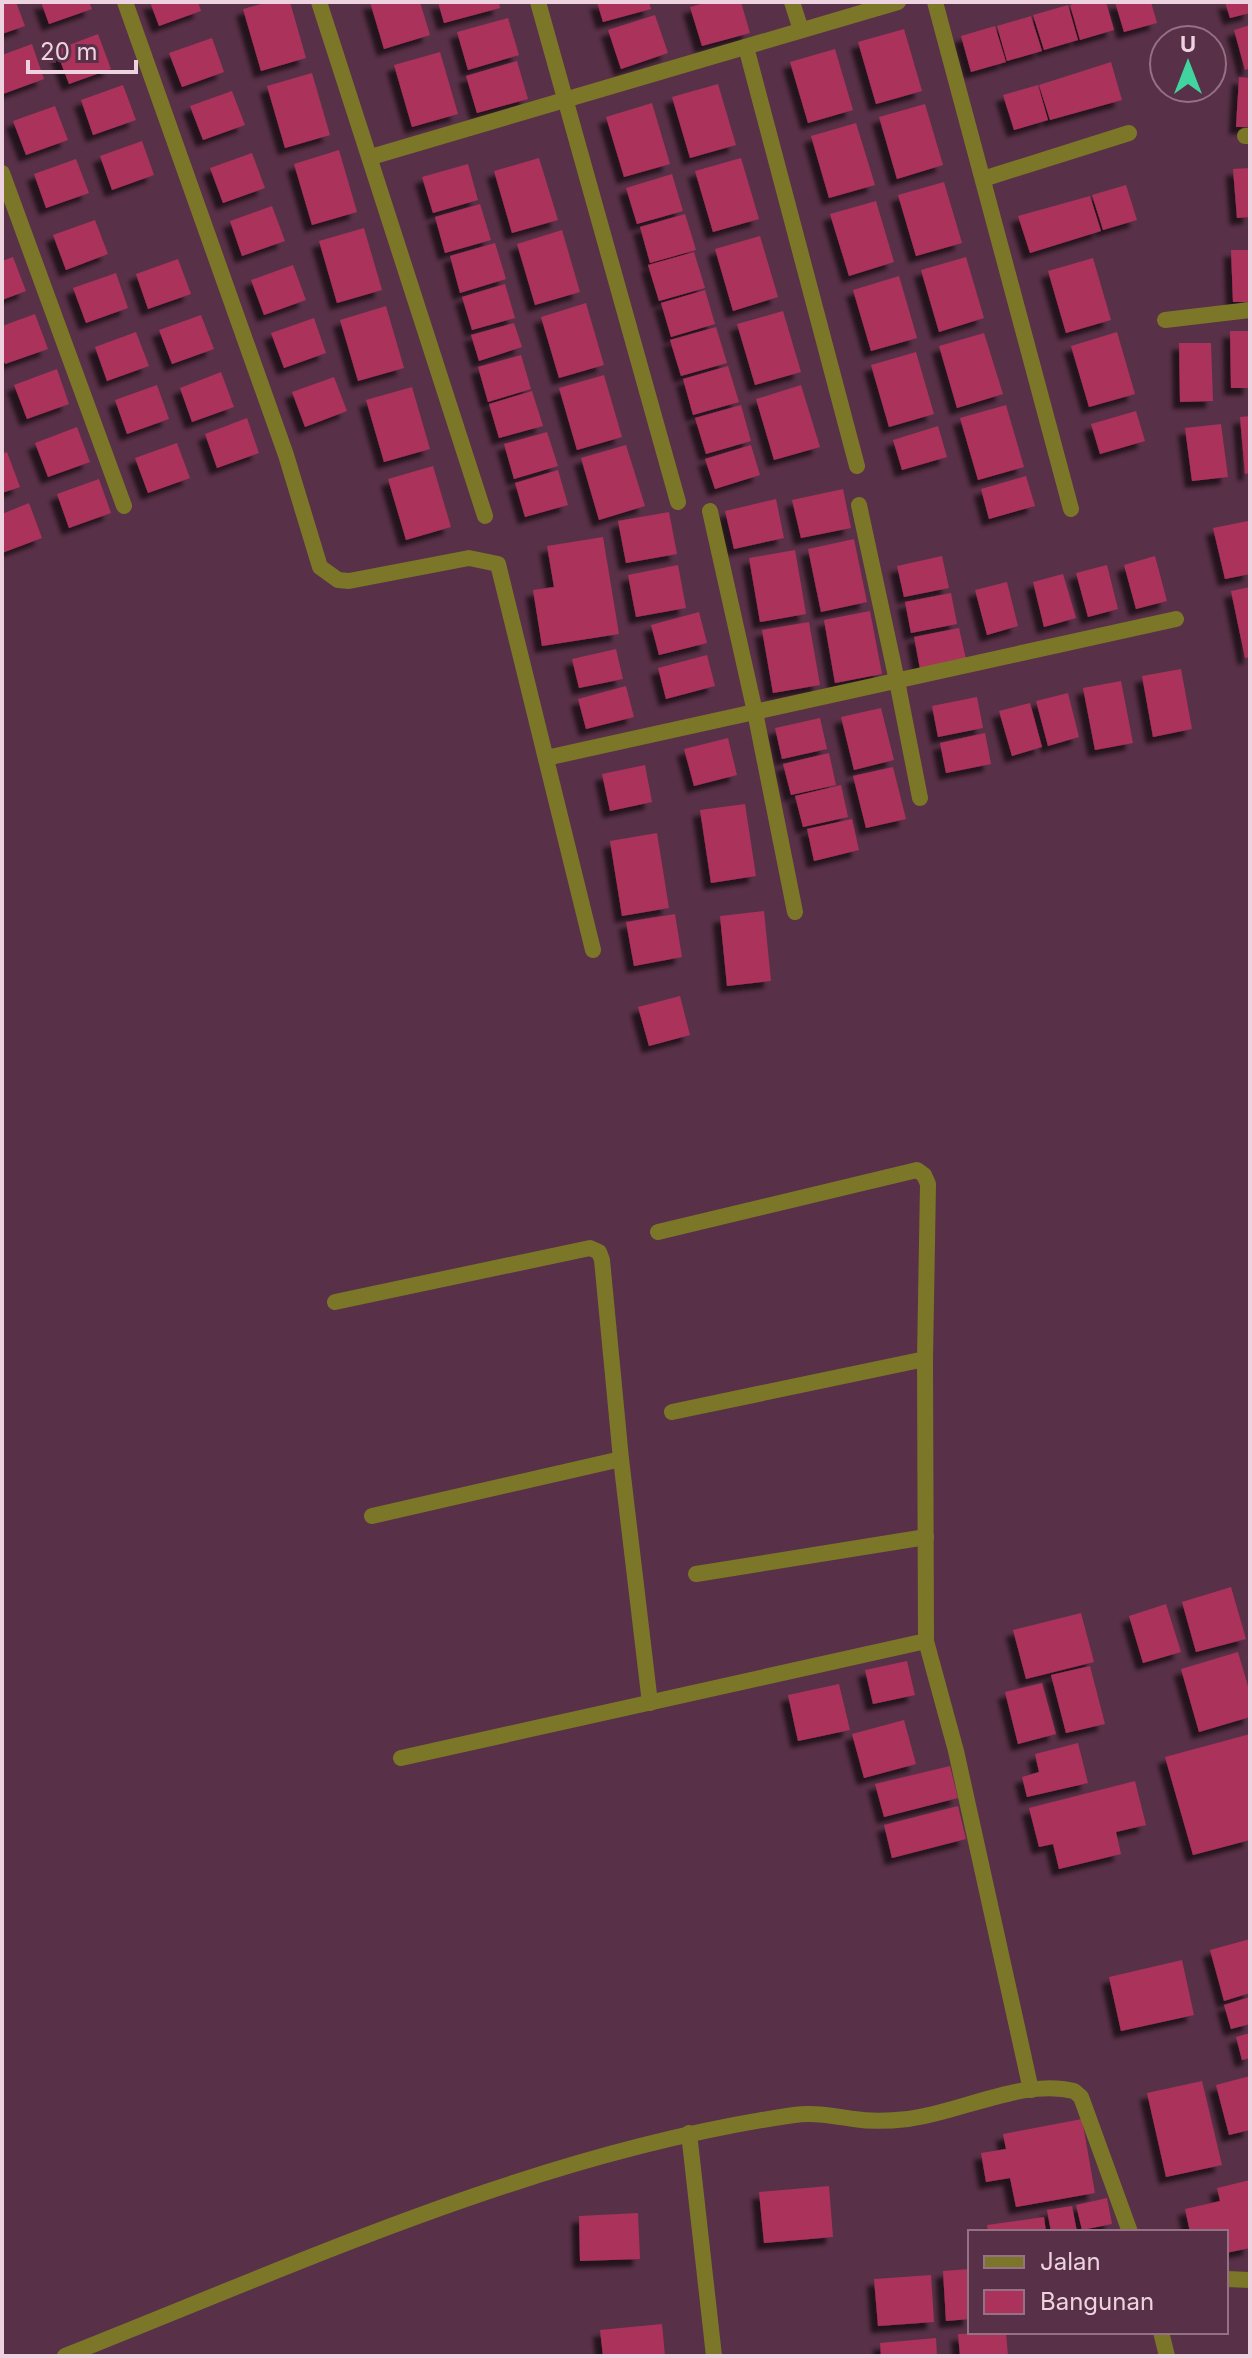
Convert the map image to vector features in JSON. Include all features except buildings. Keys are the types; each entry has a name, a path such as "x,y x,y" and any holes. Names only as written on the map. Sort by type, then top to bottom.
{"street":[{"path":"125,2 286,455 320,567 338,580 349,581 469,558 498,564 593,950"},
{"path":"319,2 485,516"},
{"path":"538,2 678,502"},
{"path":"792,2 801,30"},
{"path":"371,157 898,2"},
{"path":"935,2 1071,509"},
{"path":"746,47 857,466"},
{"path":"983,179 1129,133"},
{"path":"2,173 124,506"},
{"path":"1165,320 1250,310"},
{"path":"859,505 920,798"},
{"path":"710,511 795,912"},
{"path":"546,758 1176,619"},
{"path":"658,1232 917,1170 924,1175 928,1184 926,1641 956,1751 1031,2090"},
{"path":"335,1302 590,1248 599,1252 650,1703"},
{"path":"672,1412 925,1359"},
{"path":"372,1516 621,1459"},
{"path":"696,1574 926,1537"},
{"path":"401,1758 926,1641"},
{"path":"65,2356 474,2195 615,2151 689,2133 798,2114 878,2121 912,2118 1031,2090 1067,2089 1081,2097 1129,2230"},
{"path":"689,2133 714,2356"},
{"path":"1228,2279 1250,2280"},
{"path":"1162,2334 1167,2356"}]}
